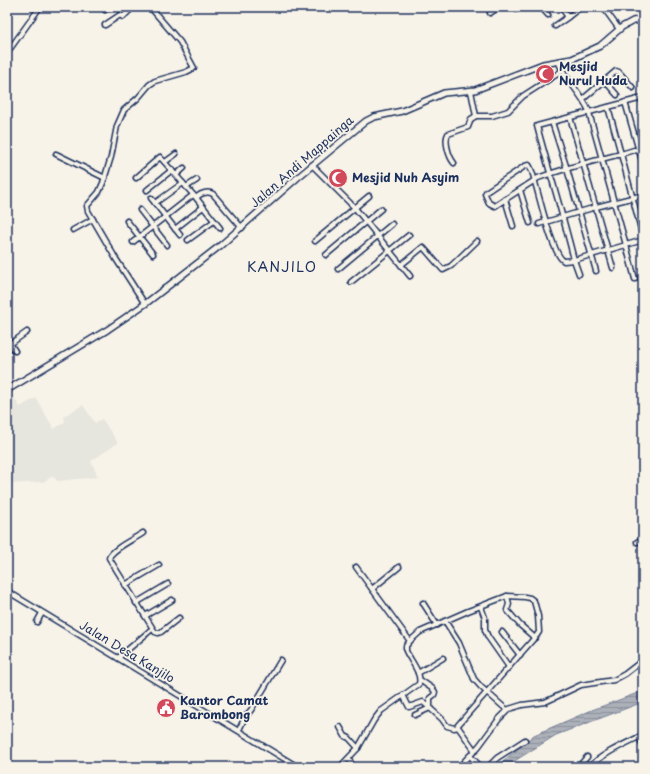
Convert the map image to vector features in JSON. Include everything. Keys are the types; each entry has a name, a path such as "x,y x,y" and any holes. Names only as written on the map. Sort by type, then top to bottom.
{"main road":[{"name":"Jalan Andi Mappainga","path":"7,390 107,330 145,304 242,228 312,165 366,121 374,117 402,111 444,93 471,91 543,64 572,59 595,49 619,29 633,22 643,20"}],"street":[{"path":"7,53 40,7"},
{"path":"105,10 109,7"},
{"path":"105,25 120,15 122,17 134,7 140,7"},
{"path":"145,304 116,259 87,209 87,206 99,192 105,178 117,126 124,110 155,81 186,72 194,67 180,42 150,7"},
{"path":"490,13 500,7"},
{"path":"541,7 548,15"},
{"path":"561,7 568,17"},
{"path":"555,26 581,7"},
{"path":"603,7 619,29"},
{"path":"558,61 562,72 583,100 589,112 635,279"},
{"path":"583,100 616,71 618,71 633,88"},
{"path":"454,163 451,158 447,136 448,134 468,127 471,119 476,116 492,116 508,111 523,96 562,72"},
{"path":"605,81 617,95"},
{"path":"471,91 476,116"},
{"path":"579,274 537,126 642,98 643,102"},
{"path":"625,102 641,150 643,164"},
{"path":"608,107 643,237"},
{"path":"570,116 613,268"},
{"path":"552,122 596,271"},
{"path":"641,150 634,150 551,174 535,180 493,205 489,202 485,193 528,165 531,168 535,180 546,222 560,259 564,262 592,256 643,240"},
{"path":"56,154 105,178"},
{"path":"165,162 176,154"},
{"path":"136,178 160,157 176,174 220,228"},
{"path":"312,165 355,208 410,276"},
{"path":"176,174 184,168"},
{"path":"147,190 172,170"},
{"path":"186,187 197,180"},
{"path":"155,203 182,183"},
{"path":"520,190 530,223"},
{"path":"197,200 197,197 208,192 213,194 242,228"},
{"path":"134,242 193,195"},
{"path":"539,224 643,195"},
{"path":"315,240 369,196"},
{"path":"151,198 180,235"},
{"path":"505,199 513,226"},
{"path":"175,229 203,207"},
{"path":"326,254 381,209"},
{"path":"140,210 166,245"},
{"path":"73,230 93,219"},
{"path":"127,221 153,254"},
{"path":"188,240 214,221"},
{"path":"338,269 392,224"},
{"path":"351,282 409,235"},
{"path":"401,265 423,247 444,270 451,266 477,241"},
{"path":"10,344 27,332"},
{"path":"7,339 15,351"},
{"path":"143,533 115,550 109,558 155,632 158,633 179,618"},
{"path":"637,542 643,539"},
{"path":"125,585 159,565"},
{"path":"356,566 410,641"},
{"path":"372,589 399,567"},
{"path":"136,603 168,584"},
{"name":"Jalan Desa Kanjilo","path":"7,591 239,730 296,767"},
{"path":"507,596 509,604 507,610 520,625 535,638"},
{"path":"430,708 430,698 435,692 420,680 405,648 410,641 420,632 507,596 530,598 534,601 538,616 538,633 509,668 459,723 458,727"},
{"path":"144,616 172,600"},
{"path":"423,603 437,625"},
{"path":"481,607 485,618 485,630 488,637 509,668"},
{"path":"37,622 42,613"},
{"path":"445,621 459,644 474,679 487,693 507,710"},
{"path":"118,658 152,629"},
{"path":"502,632 520,655"},
{"path":"418,673 443,658"},
{"path":"239,730 281,660"},
{"path":"460,767 474,752 507,710 522,705 545,702 581,685 614,680 625,674 643,660"},
{"path":"340,767 358,748 381,711 417,686 420,680"},
{"path":"403,695 409,707 423,702 448,726 454,728 458,727"},
{"path":"415,715 430,708"},
{"path":"340,727 345,736 349,738 358,748"},
{"path":"458,727 474,752"},
{"path":"590,767 607,753 641,736 643,746"},
{"path":"488,767 497,758 525,740"},
{"path":"470,756 481,767"},
{"path":"581,767 580,765 587,757"},
{"path":"349,759 353,767"}],"shaded area":[{"path":"10,391 20,407 36,398 54,429 65,422 64,416 83,405 95,423 102,419 118,443 91,461 98,477 57,481 53,476 43,482 7,484 7,458 9,457 7,454 7,393"},
{"path":"643,691 643,702 556,735 516,760 508,767 496,767 534,735 592,710"}],"place":[{"name":"Mesjid Nurul Huda","path":"545,74"},
{"name":"Mesjid Nuh Asyim","path":"338,178"},
{"name":"Kantor Camat Barombong","path":"166,708"}],"district":[{"name":"KANJILO","path":"282,267"}]}
